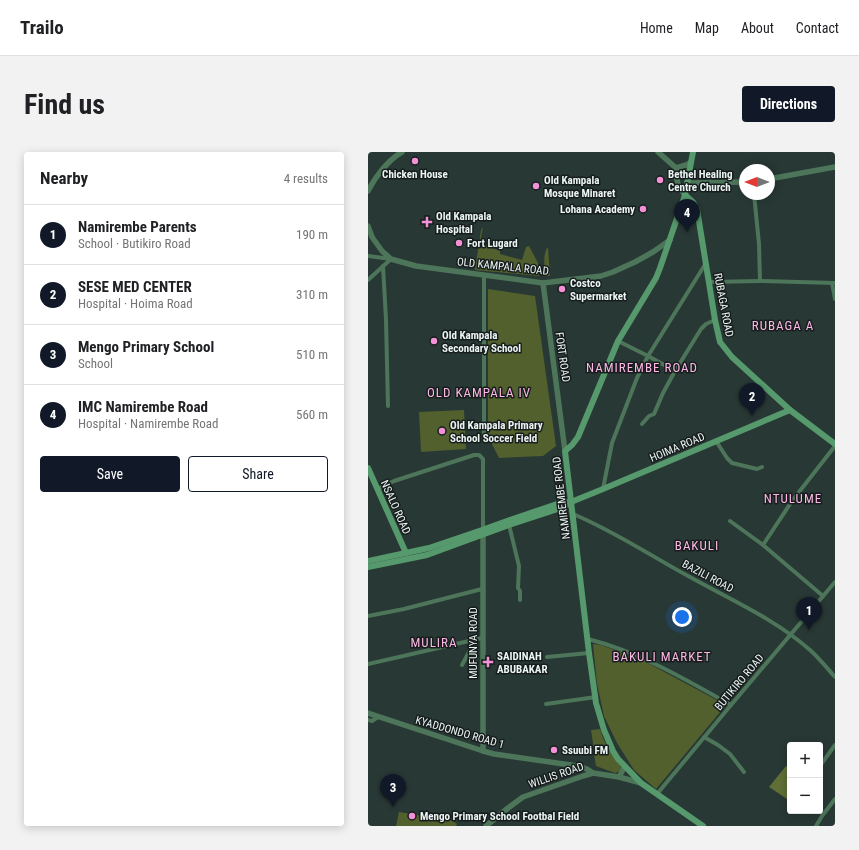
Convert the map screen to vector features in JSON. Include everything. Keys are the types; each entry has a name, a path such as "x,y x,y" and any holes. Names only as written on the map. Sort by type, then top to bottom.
{"main road":[{"name":"NAMIREMBE ROAD","path":"692,152 685,195 656,278 618,341 578,437 572,445 565,450 589,653 599,715 604,730 613,751 641,783 703,826"},
{"name":"RUBAGA ROAD","path":"685,195 693,202 696,209 706,263 714,320 723,346 732,357 790,410 835,445"},
{"name":"HOIMA ROAD","path":"368,561 429,548 509,525 564,507 571,502 790,410"},
{"name":"NSALO ROAD","path":"368,469 406,553"},
{"name":"HOIMA ROAD","path":"368,567 427,555 507,520 563,502 571,502"}],"street":[{"path":"368,191 386,165 402,152"},
{"path":"658,152 676,168 678,185 680,190 685,195"},
{"path":"676,168 691,162"},
{"path":"775,178 835,167"},
{"path":"687,183 739,182"},
{"path":"755,200 759,244 760,281"},
{"name":"OLD KAMPALA ROAD","path":"368,226 372,237 382,251 392,259 416,266 543,283 601,276 619,270 653,252 670,240"},
{"path":"368,256 392,259"},
{"path":"368,280 392,259"},
{"path":"603,489 612,443 637,378 648,356 706,263"},
{"path":"383,266 388,406"},
{"path":"484,275 484,437"},
{"path":"709,282 760,281 833,283 835,299"},
{"name":"FORT ROAD","path":"543,283 565,450"},
{"path":"642,424 649,416 654,414 663,393 701,329 706,324 714,320"},
{"path":"618,341 675,372"},
{"path":"563,434 572,445"},
{"path":"716,441 732,463 757,469 762,467"},
{"path":"763,545 792,501 835,445"},
{"path":"377,489 394,481 474,455 479,455 483,459 482,532"},
{"name":"BAZILI ROAD","path":"573,514 584,518 641,548 732,599 790,634 811,651 835,677"},
{"path":"730,521 763,545 823,596"},
{"path":"509,525 519,566 518,588 520,591 520,600"},
{"name":"MUFUNYA ROAD","path":"482,532 482,589 479,639 483,751"},
{"name":"BUTIKIRO ROAD","path":"657,794 835,582"},
{"path":"368,616 404,609 482,589"},
{"path":"368,664 479,639"},
{"path":"462,665 479,639"},
{"path":"588,639 610,645 640,657 731,705"},
{"path":"546,657 589,653"},
{"path":"546,704 596,698"},
{"name":"KYADDONDO ROAD 1","path":"368,713 494,754 578,766 593,773"},
{"path":"368,720 372,721 378,717"},
{"path":"704,737 730,754 744,772"},
{"path":"823,762 835,744"},
{"path":"619,777 625,766"},
{"name":"WILLIS ROAD","path":"486,826 523,797 593,773 619,777 641,783"},
{"path":"816,826 835,799"}],"green space":[{"path":"483,227 480,243 500,251 500,254 522,260 526,247 529,246 538,263 539,276 475,270 481,230"},
{"path":"548,247 550,276 545,276 544,257"},
{"path":"488,289 535,296 556,446 543,456 499,458 488,436"},
{"name":"Old Kampala Primary School Soccer Field","path":"464,410 466,449 421,452 419,412"},
{"path":"593,644 601,645 642,660 726,705 656,789 634,770 617,743 604,716 597,684"},
{"path":"600,729 607,746 594,750 591,730"},
{"path":"609,750 621,767 620,771 615,773 596,766 594,754"},
{"path":"786,766 787,767 787,799 769,787"},
{"name":"Mengo Primary School Footbal Field","path":"399,812 453,821 457,824 456,826 396,826"}],"place":[{"name":"Chicken House","path":"415,161"},
{"name":"Bethel Healing Centre Church","path":"660,180"},
{"name":"Old Kampala Mosque Minaret","path":"536,186"},
{"name":"Lohana Academy","path":"643,209"},
{"name":"Old Kampala Hospital","path":"427,222"},
{"name":"IMC Namirembe Road","path":"687,232"},
{"name":"Fort Lugard","path":"459,243"},
{"name":"Costco Supermarket","path":"562,289"},
{"name":"Old Kampala Secondary School","path":"434,341"},
{"name":"SESE MED CENTER","path":"752,416"},
{"name":"Old Kampala Primary School Soccer Field","path":"442,431"},
{"name":"Namirembe Parents","path":"809,630"},
{"name":"SAIDINAH ABUBAKAR","path":"488,662"},
{"name":"Ssuubi FM","path":"554,750"},
{"name":"Mengo Primary School","path":"393,807"},
{"name":"Mengo Primary School Footbal Field","path":"412,816"}],"district":[{"name":"RUBAGA A","path":"783,325"},
{"name":"NAMIREMBE ROAD","path":"642,367"},
{"name":"OLD KAMPALA IV","path":"479,392"},
{"name":"NTULUME","path":"793,498"},
{"name":"BAKULI","path":"697,545"},
{"name":"MULIRA","path":"434,642"},
{"name":"BAKULI MARKET","path":"662,656"}]}
